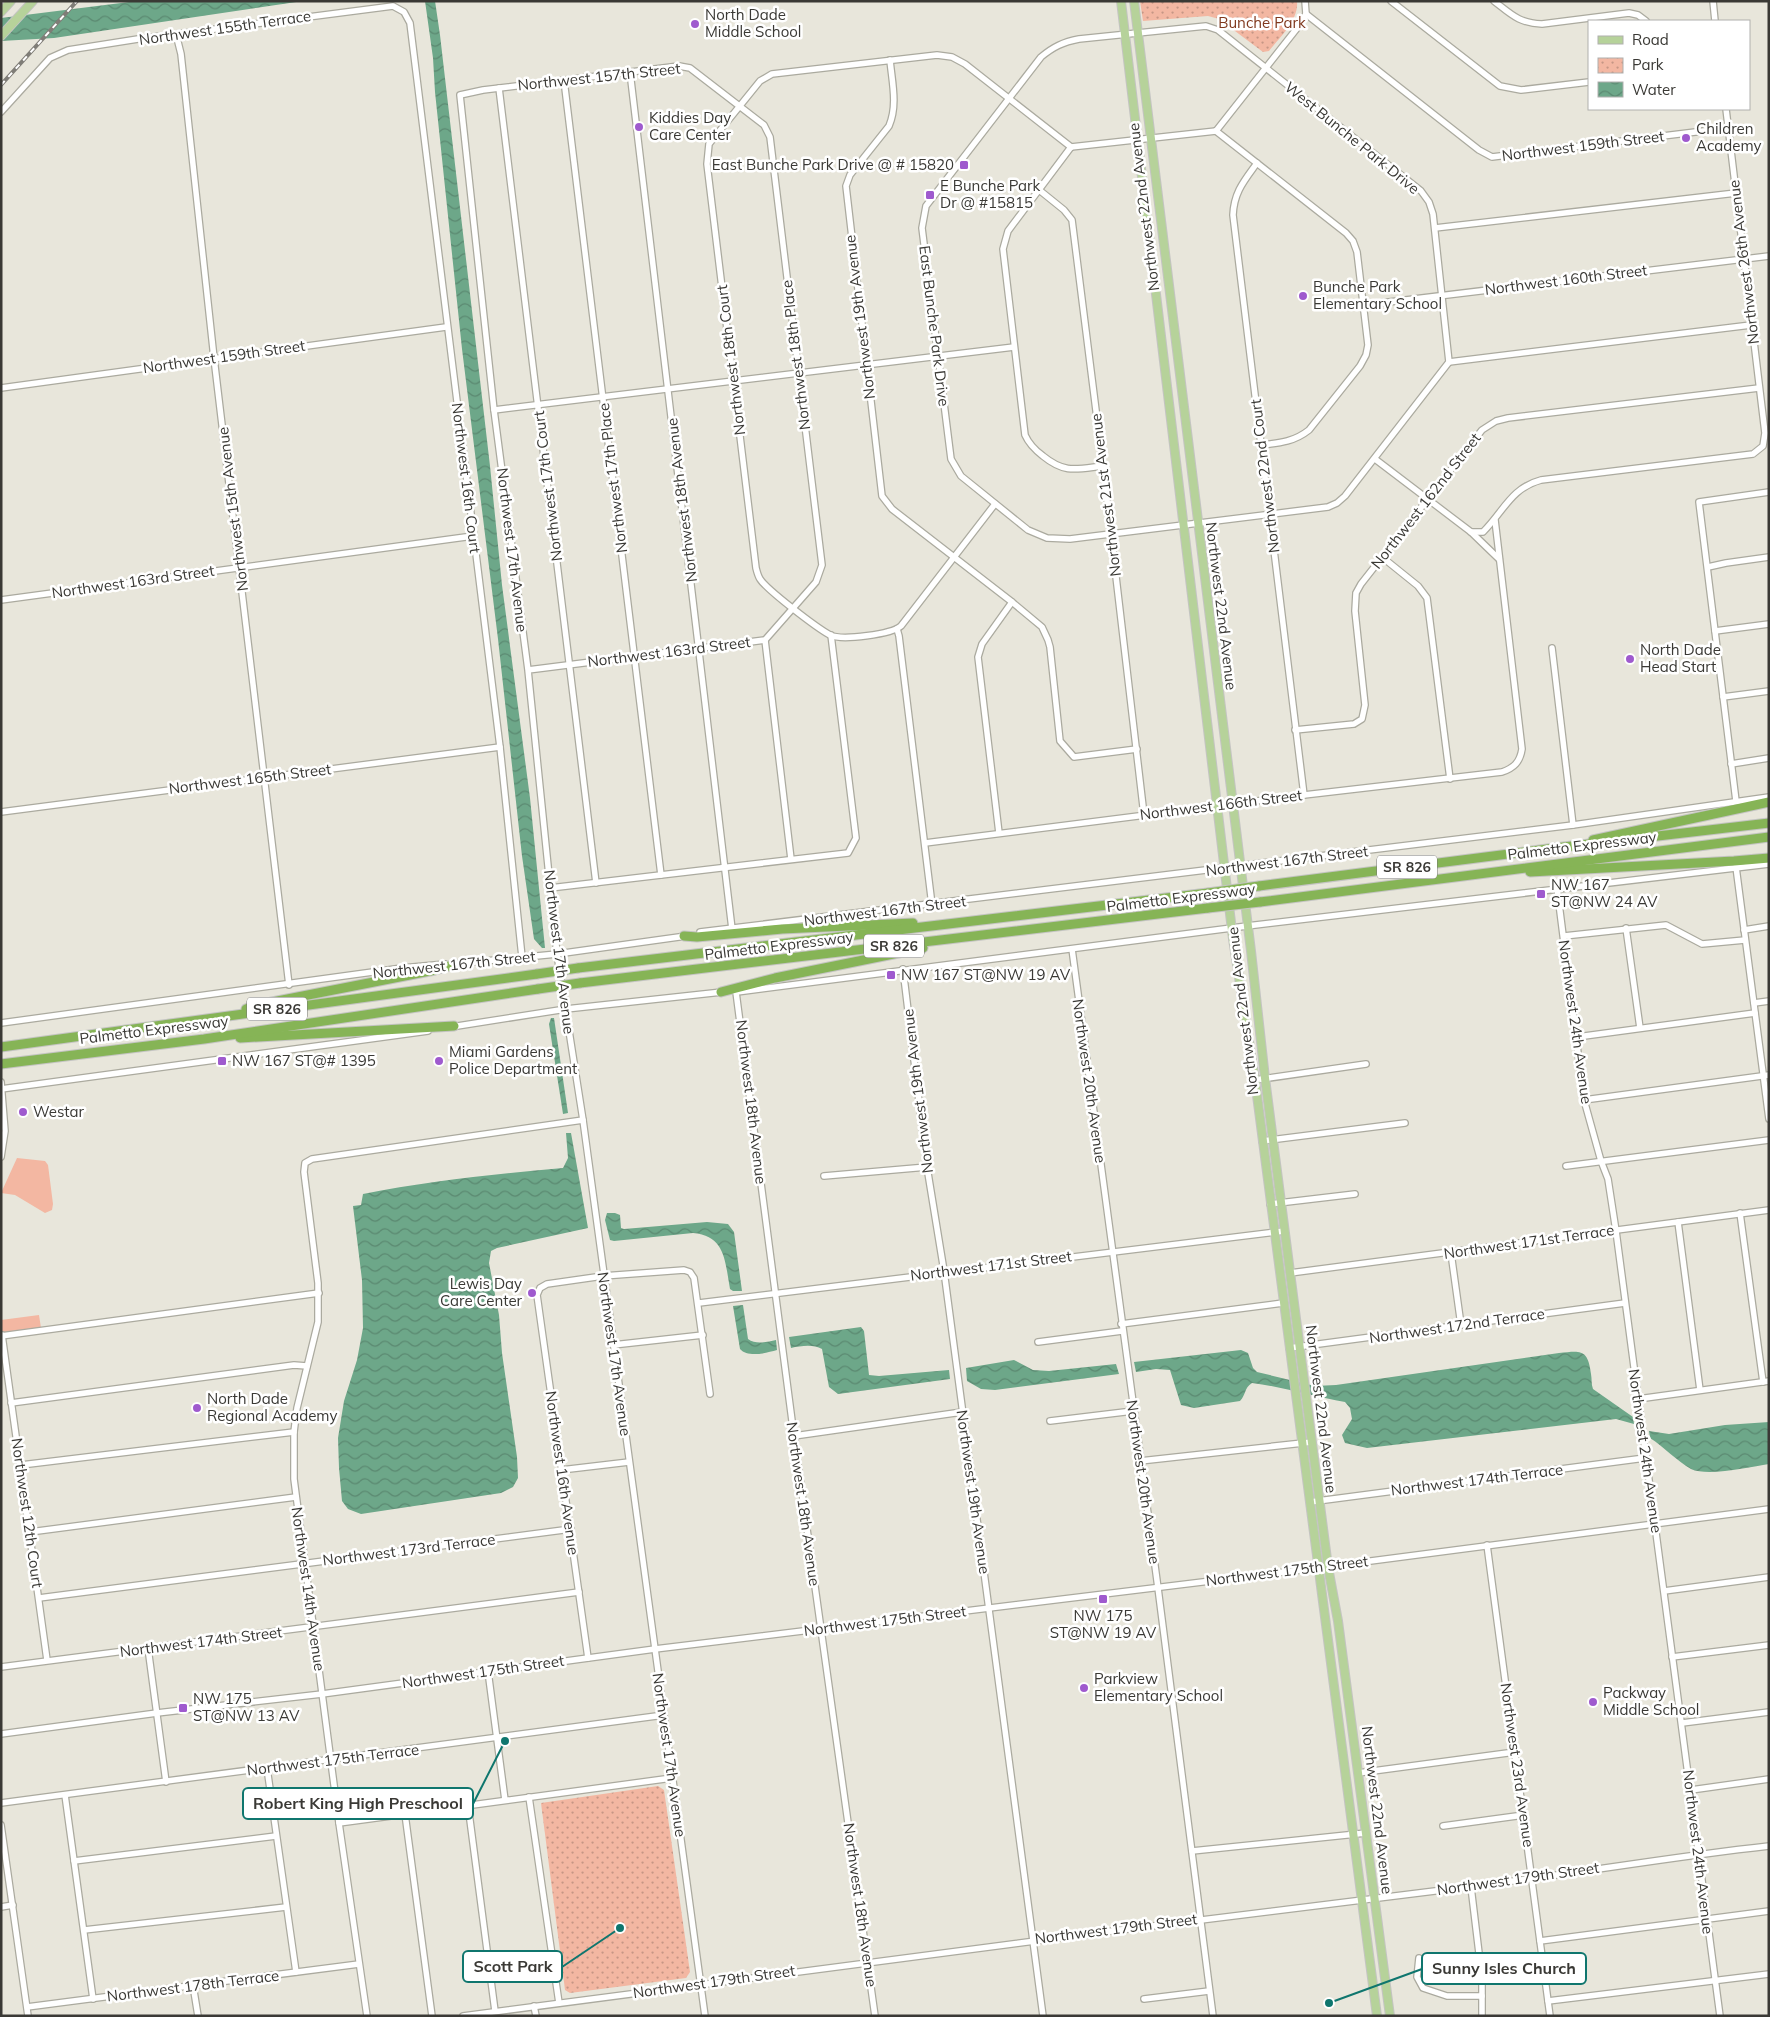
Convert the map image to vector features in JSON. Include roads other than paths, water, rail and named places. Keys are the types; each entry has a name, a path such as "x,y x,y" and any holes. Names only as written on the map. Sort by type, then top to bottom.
{"highway":[{"path":"1555,848 1769,802"},
{"name":"Palmetto Expressway","path":"1,1047 578,968 1208,893 1555,848 1769,823"},
{"name":"Palmetto Expressway","path":"1,1064 204,1039 580,983 1000,934 1769,837"},
{"path":"1494,871 1538,872 1769,858"},
{"path":"684,936 697,937 782,929 896,923 948,924"},
{"path":"721,992 837,964 1000,934"},
{"path":"231,1015 257,1005 435,970 456,964"},
{"path":"204,1039 304,1036 454,1026"}],"main road":[{"path":"1,12 11,1"},
{"path":"1,36 33,1"},
{"name":"Northwest 22nd Avenue","path":"1121,1 1219,807 1232,929 1255,1080 1360,1900 1377,2016"},
{"name":"Northwest 22nd Avenue","path":"1134,1 1284,1230 1390,2016"}],"street":[{"path":"1216,131 1306,14 1305,1"},
{"path":"1391,1 1500,86 1521,90 1588,82"},
{"path":"1494,1 1518,20 1528,23 1542,24 1629,13 1645,20"},
{"path":"1713,1 1715,20"},
{"name":"Northwest 155th Terrace","path":"1,112 50,58 57,53 176,34 393,6"},
{"name":"Northwest 16th Court","path":"393,6 404,12 410,23 446,327 500,747 522,957"},
{"name":"Northwest 159th Street","path":"1306,14 1479,150 1492,157 1728,128"},
{"name":"West Bunche Park Drive","path":"1125,34 1206,26 1218,30 1421,191 1428,202 1435,228 1449,362"},
{"name":"Northwest 15th Avenue","path":"176,34 181,54 214,358 289,985"},
{"name":"East Bunche Park Drive","path":"1125,34 1079,39 1063,43 1041,57 926,206 922,228 937,357 950,459 961,476 1028,530 1047,538 1070,539 1184,524"},
{"path":"740,105 760,81 772,74 937,55 952,57 965,64 1071,147 1216,131 1346,233 1353,242 1357,252 1368,345 1366,355 1360,366 1309,430 1300,438 1289,442 1261,445"},
{"name":"Northwest 19th Avenue","path":"890,60 895,108 893,117 889,126 850,175 846,186 882,496 892,509 953,556"},
{"name":"Northwest 157th Street","path":"460,94 679,66 690,68 740,105"},
{"name":"Northwest 18th Avenue","path":"630,72 732,929"},
{"name":"Northwest 17th Place","path":"564,80 661,875"},
{"name":"Northwest 17th Court","path":"499,88 596,883"},
{"name":"Northwest 17th Avenue","path":"460,94 494,410 528,670 557,954 583,1120 705,2016"},
{"name":"Northwest 18th Place","path":"740,105 764,125 770,136 822,565 816,582 794,608"},
{"name":"Northwest 18th Court","path":"740,105 709,144 707,164 756,568 760,579 767,587 794,608"},
{"name":"Northwest 26th Avenue","path":"1495,520 1520,488 1530,483 1541,480 1753,454 1763,446 1765,433 1726,110"},
{"path":"1071,147 1008,231 1003,249 1025,435 1035,450 1054,465 1071,470 1103,466"},
{"name":"Northwest 22nd Court","path":"1257,163 1238,191 1234,202 1233,215 1304,795"},
{"name":"Northwest 21st Avenue","path":"1038,189 1064,210 1072,220 1144,815"},
{"path":"1435,228 1736,193"},
{"name":"Northwest 160th Street","path":"1364,305 1769,256"},
{"path":"1184,524 1328,507 1338,503 1375,459 1449,362 1751,325"},
{"name":"Northwest 159th Street","path":"1,388 446,327"},
{"path":"494,410 1014,347"},
{"name":"Northwest 162nd Street","path":"1295,730 1354,724 1362,718 1366,705 1355,611 1356,593 1482,430 1496,421 1759,388"},
{"path":"1375,459 1471,532 1499,559"},
{"path":"1736,801 1699,502 1769,492"},
{"path":"794,608 831,635 841,638 897,629 995,504"},
{"path":"1482,542 1485,529 1495,520"},
{"path":"1495,520 1499,559"},
{"path":"1471,532 1485,529 1496,530"},
{"name":"Northwest 163rd Street","path":"1,600 473,536"},
{"path":"1491,550 1498,547"},
{"path":"953,556 1042,627 1048,640 1060,741 1074,757 1137,749"},
{"path":"1382,557 1418,586 1427,598 1450,778"},
{"path":"1708,567 1769,557"},
{"name":"Northwest 166th Street","path":"925,843 1502,772 1515,766 1521,757 1522,749 1499,559"},
{"path":"999,833 978,657 982,644 1012,602"},
{"name":"Northwest 163rd Street","path":"528,670 765,640 794,608"},
{"path":"1715,631 1769,624"},
{"path":"897,629 932,905"},
{"path":"550,888 848,853 856,838 831,635"},
{"path":"765,640 791,860"},
{"path":"1552,648 1573,826"},
{"path":"1723,697 1769,691"},
{"name":"Northwest 165th Street","path":"1,812 500,747"},
{"path":"1731,764 1769,758"},
{"name":"Northwest 167th Street","path":"1,1023 402,968 557,954 732,929 1573,826 1769,797"},
{"path":"1,1157 6,1131 2,1087 414,1034 566,1009 736,992 1247,926 1769,864"},
{"path":"1736,867 1755,1013 1766,1076 1769,1119"},
{"name":"Northwest 24th Avenue","path":"1557,888 1584,1100 1608,1179 1616,1230 1720,2016"},
{"path":"1564,936 1666,925 1690,940 1702,944 1745,940"},
{"path":"1744,930 1769,926"},
{"path":"1626,928 1640,1028"},
{"name":"Northwest 20th Avenue","path":"1072,949 1158,1588 1212,2016"},
{"name":"Northwest 19th Avenue","path":"903,969 927,1167 944,1272 1043,2016"},
{"name":"Northwest 18th Avenue","path":"736,992 820,1628 875,2016"},
{"path":"1754,1003 1769,1001"},
{"path":"1577,1037 1755,1013"},
{"path":"1255,1080 1366,1064"},
{"path":"1584,1100 1766,1076"},
{"name":"Northwest 14th Avenue","path":"367,2016 330,1760 296,1497 293,1454 294,1432 297,1408 318,1322 319,1293 304,1172 305,1163 312,1159 583,1120"},
{"path":"1262,1141 1405,1123"},
{"path":"1566,1166 1769,1140"},
{"path":"824,1176 927,1167"},
{"path":"1270,1204 1355,1194"},
{"name":"Northwest 171st Terrace","path":"1290,1273 1769,1210"},
{"path":"1638,1399 1766,1381 1740,1213"},
{"path":"1678,1222 1700,1390"},
{"name":"Northwest 171st Street","path":"698,1303 1284,1230"},
{"path":"1451,1253 1461,1325"},
{"path":"603,1276 684,1270 690,1272 694,1278 710,1394"},
{"name":"Northwest 16th Avenue","path":"588,1658 537,1295 540,1288 547,1284 603,1276"},
{"path":"1,1336 319,1293"},
{"path":"1121,1324 1283,1303"},
{"name":"Northwest 172nd Terrace","path":"1289,1348 1625,1303"},
{"path":"1038,1342 1122,1331"},
{"path":"613,1344 703,1335"},
{"name":"Northwest 12th Court","path":"1,1336 21,1465 47,1660"},
{"path":"11,1403 294,1365 307,1366"},
{"path":"1050,1421 1133,1411"},
{"path":"794,1436 962,1412"},
{"path":"21,1465 294,1432"},
{"path":"1140,1461 1312,1442"},
{"name":"Northwest 174th Terrace","path":"1310,1502 1645,1458"},
{"path":"561,1470 629,1462"},
{"path":"30,1532 296,1497"},
{"name":"Northwest 175th Street","path":"1,1734 157,1713 322,1694 820,1628 1328,1567 1769,1509"},
{"name":"Northwest 173rd Terrace","path":"39,1598 571,1529"},
{"name":"Northwest 23rd Avenue","path":"1487,1545 1550,2016"},
{"path":"1664,1591 1769,1577"},
{"name":"Northwest 174th Street","path":"1,1667 314,1628 579,1592"},
{"path":"1672,1657 1769,1645"},
{"path":"148,1648 166,1782"},
{"path":"488,1671 506,1800"},
{"path":"1682,1723 1769,1712"},
{"name":"Northwest 175th Terrace","path":"1,1803 664,1715"},
{"path":"1358,1773 1515,1752"},
{"path":"267,1768 296,1972"},
{"path":"339,1822 672,1778"},
{"path":"1690,1790 1769,1779"},
{"path":"65,1794 93,1999"},
{"path":"529,1797 559,2003"},
{"path":"468,1805 495,2011"},
{"path":"405,1814 432,2016"},
{"path":"1443,1826 1524,1815"},
{"path":"1,1825 28,2016"},
{"path":"1192,1851 1366,1833"},
{"path":"74,1861 276,1836"},
{"name":"Northwest 179th Street","path":"463,2016 1033,1940 1470,1887 1699,1854 1769,1846"},
{"path":"1470,1887 1482,1978 1482,2016"},
{"path":"1,1907 13,1905"},
{"path":"84,1930 286,1907"},
{"path":"1540,1941 1769,1911"},
{"path":"1419,1958 1417,1977 1423,1988 1447,1996 1482,1996"},
{"name":"Northwest 178th Terrace","path":"27,2007 359,1964"},
{"path":"1548,2002 1769,1974"},
{"path":"194,1985 198,2016"},
{"path":"1144,1999 1209,1991"},
{"path":"534,2006 536,2016"}],"water":[{"path":"137,1 303,1 54,38 1,41 1,18"},
{"path":"425,1 435,1 440,35 502,585 530,798 545,948 542,948 534,939 522,856 498,639 462,349 433,58"},
{"path":"551,1018 554,1018 568,1113 563,1114 549,1024"},
{"path":"566,1133 571,1133 588,1228 497,1248 491,1251 489,1263 499,1315 502,1353 517,1457 518,1478 513,1487 501,1493 361,1514 348,1509 342,1501 338,1438 344,1401 357,1360 363,1328 362,1280 353,1206 361,1205 363,1194 388,1189 463,1178 563,1168 568,1158"},
{"path":"607,1213 620,1215 621,1228 624,1229 707,1222 728,1224 734,1232 742,1291 730,1289 725,1260 718,1245 712,1239 693,1233 614,1241 610,1240 605,1220"},
{"path":"743,1305 748,1339 758,1342 776,1340 777,1350 752,1354 743,1352 740,1349 733,1306"},
{"path":"861,1327 864,1331 869,1375 879,1376 949,1370 950,1379 838,1394 829,1387 822,1349 811,1346 791,1348 789,1337"},
{"path":"1241,1350 1248,1353 1253,1368 1257,1372 1315,1386 1336,1385 1559,1353 1578,1352 1585,1355 1588,1359 1593,1389 1633,1417 1634,1424 1616,1419 1367,1448 1345,1443 1342,1435 1352,1419 1350,1408 1345,1402 1252,1383 1240,1401 1194,1408 1181,1405 1170,1370 1156,1369 1136,1372 1134,1362"},
{"path":"1014,1360 1033,1370 1049,1371 1116,1364 1119,1374 995,1390 981,1389 967,1381 966,1368"},
{"path":"1769,1422 1769,1464 1718,1472 1691,1469 1650,1438 1649,1431 1669,1434 1725,1425"}],"railway":[{"path":"1,85 77,1"}],"place":[{"name":"North Dade Middle School","path":"695,24"},
{"name":"Kiddies Day Care Center","path":"639,127"},
{"name":"Children Academy","path":"1686,138"},
{"name":"East Bunche Park Drive @ # 15820","path":"964,165"},
{"name":"E Bunche Park Dr @ #15815","path":"930,195"},
{"name":"Bunche Park Elementary School","path":"1303,296"},
{"name":"North Dade Head Start","path":"1630,659"},
{"name":"NW 167 ST@NW 24 AV","path":"1541,894"},
{"name":"NW 167 ST@NW 19 AV","path":"891,975"},
{"name":"NW 167 ST@# 1395","path":"222,1061"},
{"name":"Miami Gardens Police Department","path":"439,1061"},
{"name":"Westar","path":"23,1112"},
{"name":"Lewis Day Care Center","path":"532,1293"},
{"name":"North Dade Regional Academy","path":"197,1408"},
{"name":"NW 175 ST@NW 19 AV","path":"1103,1599"},
{"name":"Parkview Elementary School","path":"1084,1688"},
{"name":"Packway Middle School","path":"1593,1702"},
{"name":"NW 175 ST@NW 13 AV","path":"183,1708"},
{"name":"Robert King High Preschool","path":"505,1741"},
{"name":"Scott Park","path":"620,1928"},
{"name":"Sunny Isles Church","path":"1329,2003"}],"park label":[{"name":"Bunche Park","path":"1262,23"}]}
